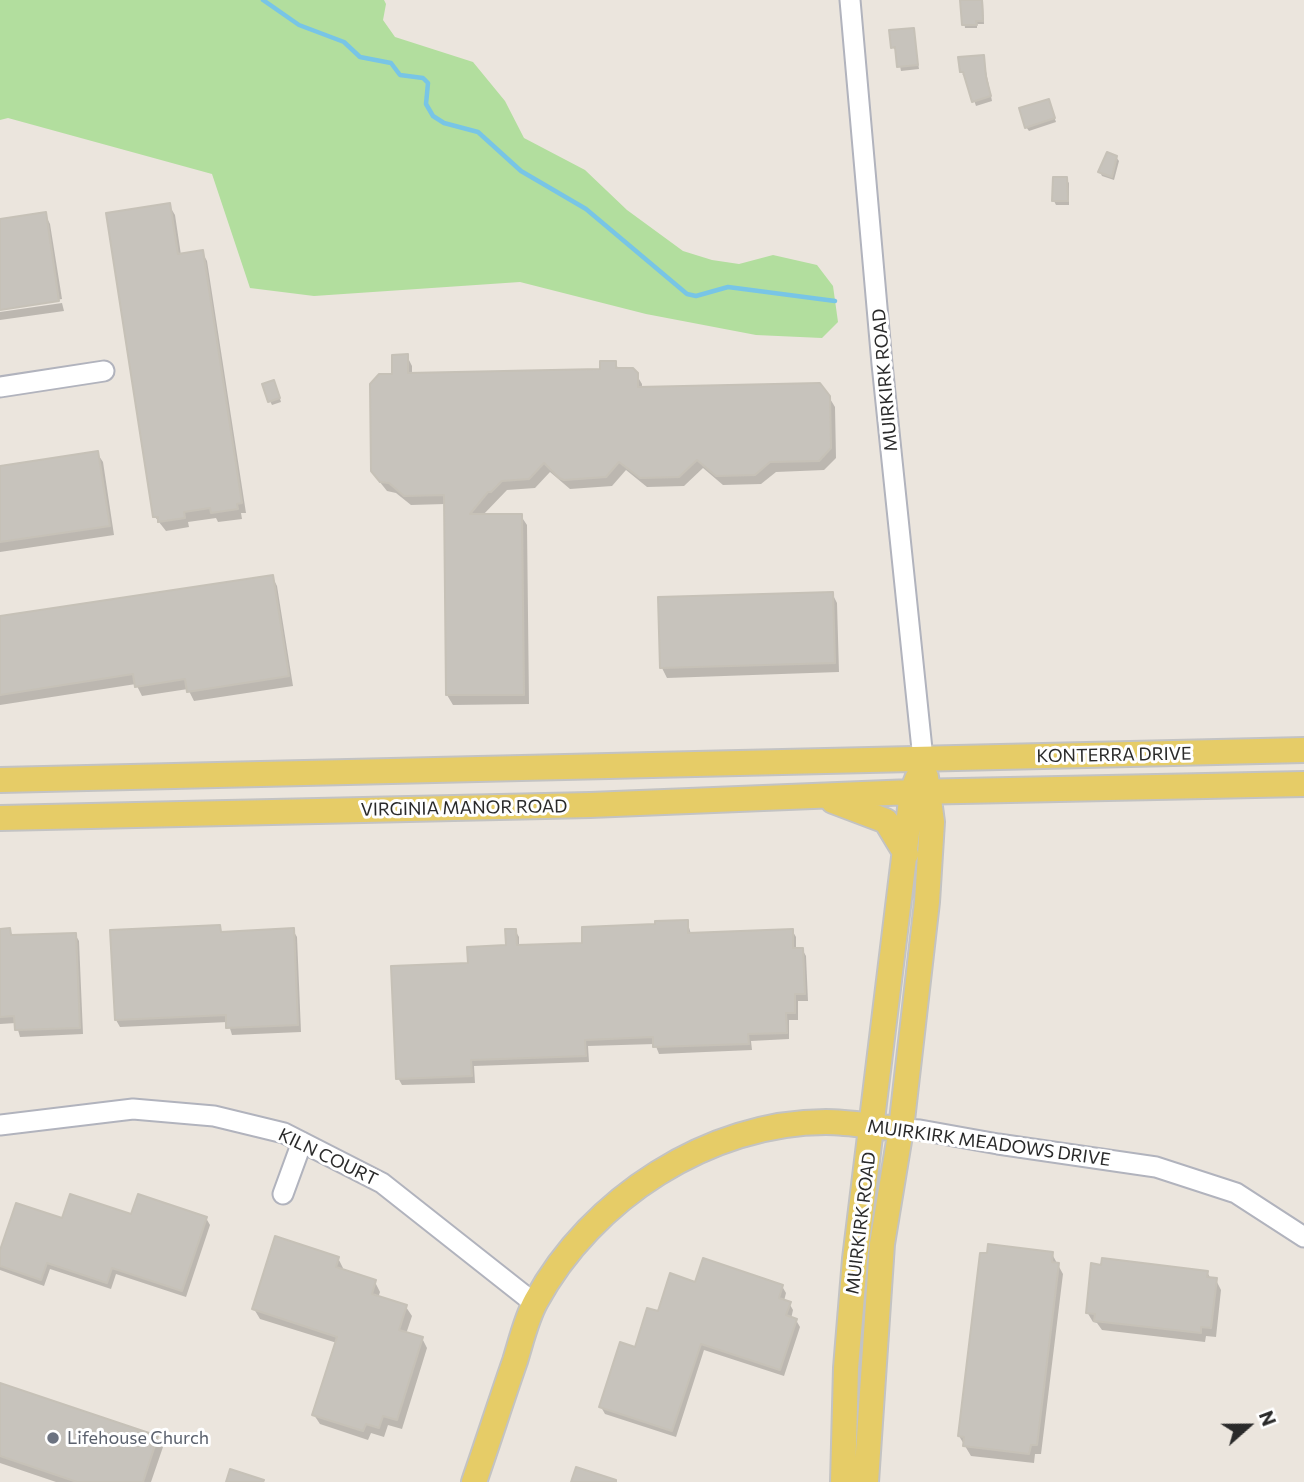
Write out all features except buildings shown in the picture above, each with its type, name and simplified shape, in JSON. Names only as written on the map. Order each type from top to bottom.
[{"type":"main road","name":"KONTERRA DRIVE","points":[[923,759],[1304,750]]},
{"type":"main road","points":[[0,780],[923,759]]},
{"type":"main road","name":"MUIRKIRK ROAD","points":[[843,1482],[846,1368],[855,1258],[873,1126],[891,957],[906,854],[920,792],[923,759]]},
{"type":"main road","name":"KONTERRA DRIVE","points":[[920,792],[1304,784]]},
{"type":"main road","name":"MUIRKIRK ROAD","points":[[866,1482],[881,1244],[901,1129],[927,902],[932,822],[920,792]]},
{"type":"main road","name":"VIRGINIA MANOR ROAD","points":[[0,818],[590,805],[920,792]]},
{"type":"main road","points":[[819,796],[886,821],[906,854]]},
{"type":"main road","name":"MUIRKIRK MEADOWS DRIVE","points":[[474,1482],[534,1303],[558,1265],[599,1218],[618,1201],[691,1156],[732,1138],[764,1129],[827,1122],[901,1129]]},
{"type":"street","name":"MUIRKIRK ROAD","points":[[850,0],[882,364],[923,759]]},
{"type":"street","points":[[0,387],[104,371]]},
{"type":"street","name":"KILN COURT","points":[[0,1125],[133,1109],[239,1120],[284,1133],[382,1183],[534,1303]]},
{"type":"street","name":"MUIRKIRK MEADOWS DRIVE","points":[[901,1129],[1156,1167],[1236,1193],[1304,1237]]},
{"type":"street","points":[[283,1194],[302,1142]]},
{"type":"green space","points":[[0,0],[384,0],[386,4],[383,20],[395,37],[473,62],[505,101],[524,138],[585,170],[627,210],[683,251],[712,260],[739,264],[773,255],[817,265],[833,286],[838,322],[822,338],[756,335],[646,314],[520,282],[314,296],[250,288],[212,174],[8,118],[0,120]]},
{"type":"waterway","points":[[263,0],[299,25],[344,42],[360,57],[391,63],[400,75],[423,78],[428,83],[426,104],[433,116],[444,123],[478,132],[521,171],[586,209],[687,294],[696,296],[728,287],[835,301]]},
{"type":"place","name":"Lifehouse Church","points":[[53,1438]]}]
